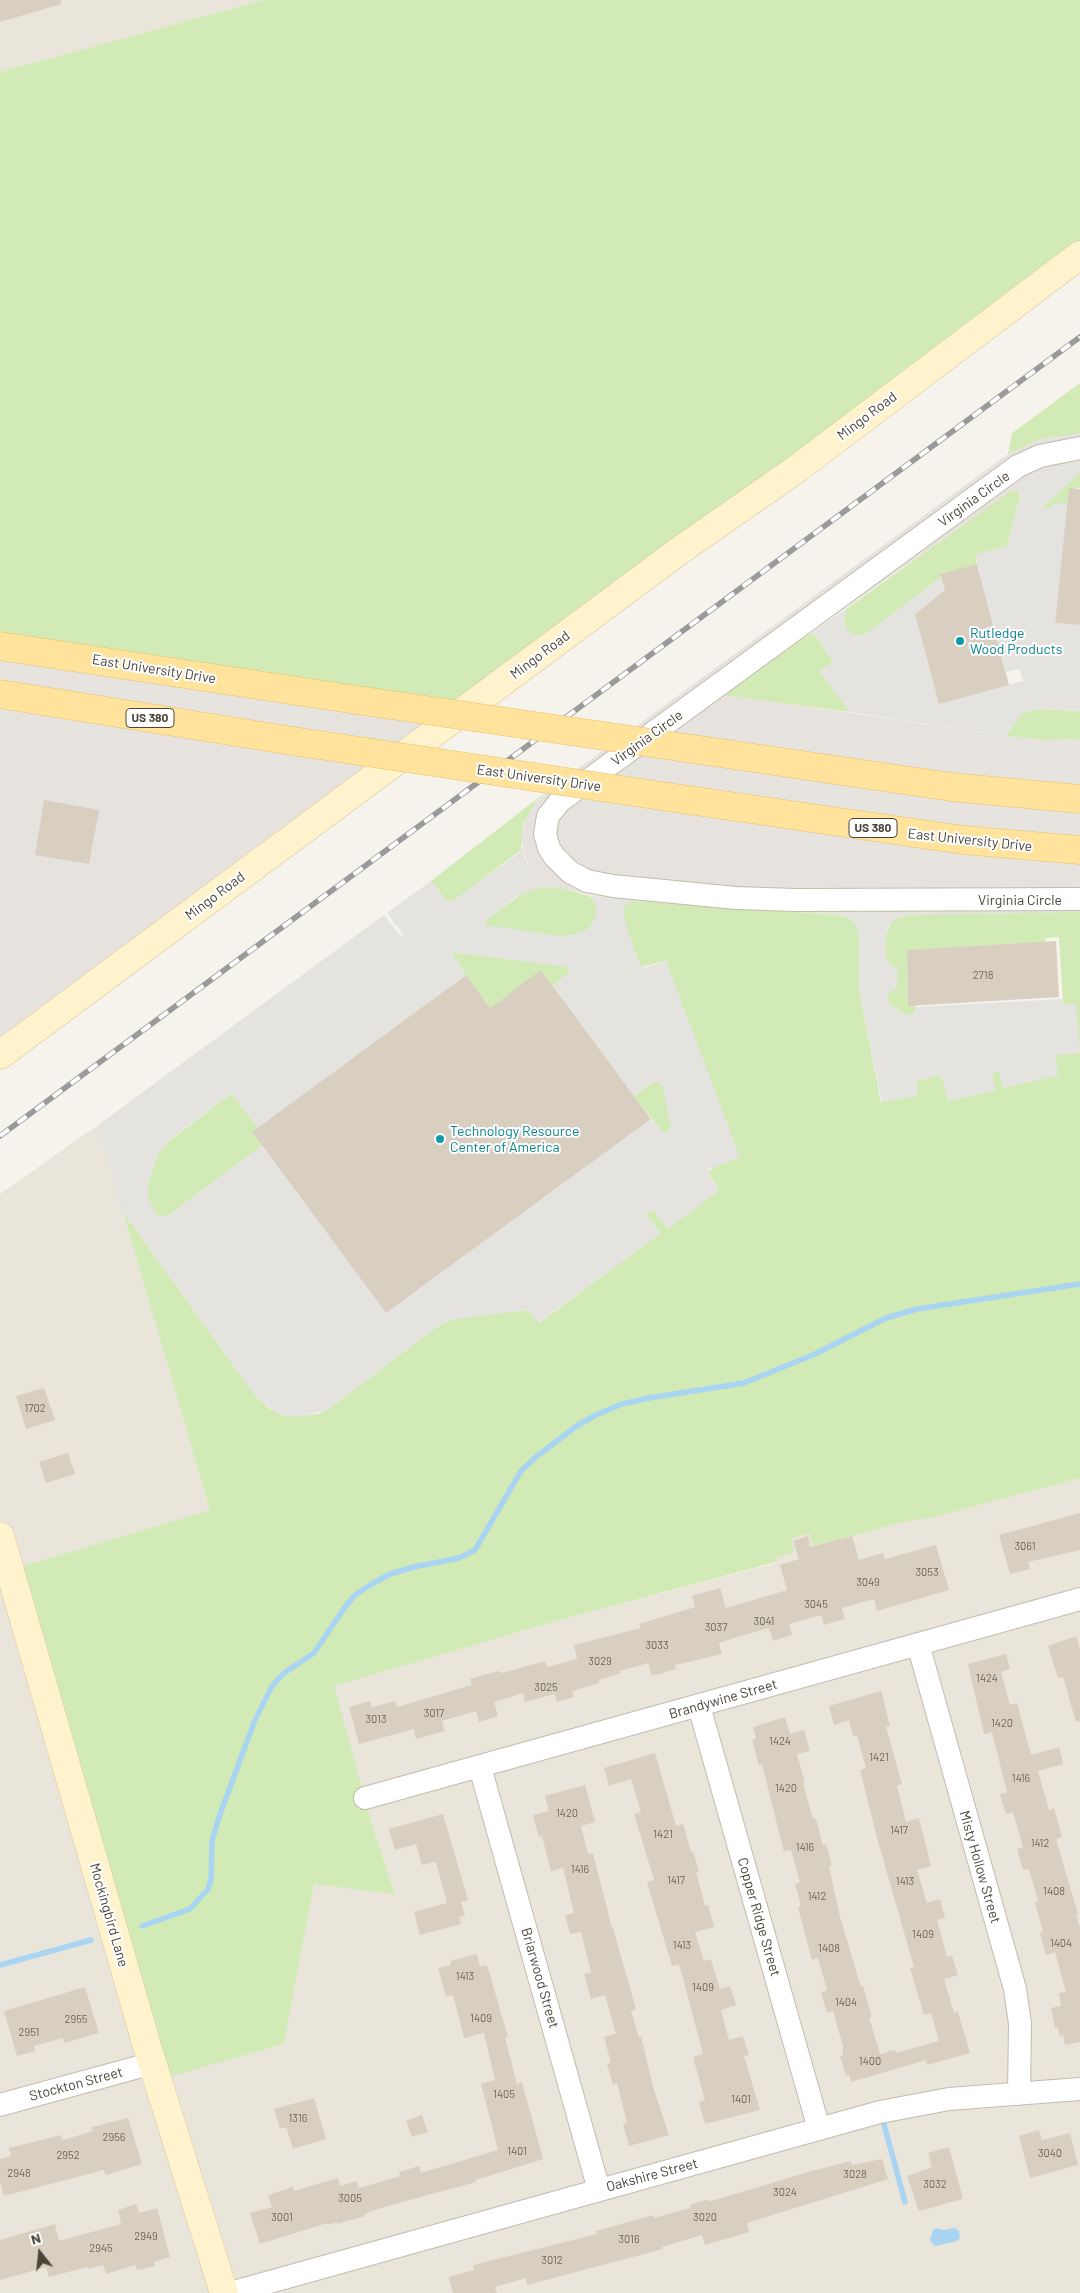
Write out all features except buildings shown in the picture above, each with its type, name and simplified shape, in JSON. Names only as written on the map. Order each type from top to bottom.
[{"type":"main road","name":"East University Drive","points":[[0,646],[951,787],[1080,799]]},
{"type":"main road","name":"East University Drive","points":[[0,694],[299,742],[963,840],[1080,850]]},
{"type":"street","name":"Mingo Road","points":[[0,1055],[679,551],[798,468],[1080,255]]},
{"type":"street","name":"Virginia Circle","points":[[1080,448],[1049,453],[1018,466],[560,802],[548,816],[545,834],[549,848],[554,856],[570,872],[587,881],[613,886],[736,898],[786,900],[1080,900]]},
{"type":"street","name":"Mockingbird Lane","points":[[0,1536],[153,2063],[224,2293]]},
{"type":"street","name":"Brandywine Street","points":[[365,1798],[1080,1599]]},
{"type":"street","name":"Misty Hollow Street","points":[[918,1644],[1015,1989],[1020,2024],[1019,2094]]},
{"type":"street","name":"Copper Ridge Street","points":[[699,1706],[819,2129]]},
{"type":"street","name":"Briarwood Street","points":[[480,1767],[599,2190]]},
{"type":"street","name":"Stockton Street","points":[[0,2105],[153,2063]]},
{"type":"street","name":"Oakshire Street","points":[[230,2293],[872,2114],[926,2103],[975,2097],[1080,2090]]},
{"type":"shaded area","points":[[0,0],[264,0],[0,72]]},
{"type":"shaded area","points":[[1080,433],[1080,466],[1058,468],[1029,479],[723,694],[1006,736],[1044,740],[1080,739],[1080,912],[901,916],[843,915],[618,900],[554,887],[532,871],[524,854],[521,835],[526,818],[538,798],[1008,454],[1040,439]]},
{"type":"shaded area","points":[[1080,466],[1080,472],[1043,507],[1046,510],[1056,503],[1068,504],[1055,623],[1080,625],[1080,711],[1038,709],[1023,712],[1006,736],[850,712],[819,671],[833,662],[817,635],[808,635],[846,609],[844,622],[847,631],[857,636],[866,634],[941,577],[945,590],[915,614],[939,703],[1023,681],[1020,669],[1006,672],[975,555],[1007,546],[1020,497],[1018,491],[1011,491],[1044,472],[1058,468]]},
{"type":"shaded area","points":[[0,646],[458,716],[0,1055]]},
{"type":"shaded area","points":[[522,848],[525,859],[532,871],[554,887],[538,888],[517,896],[486,920],[486,925],[567,937],[587,930],[596,917],[595,903],[592,897],[586,895],[633,901],[625,905],[623,914],[639,964],[644,968],[666,961],[740,1157],[709,1169],[709,1176],[719,1190],[668,1229],[654,1211],[648,1211],[647,1216],[661,1233],[538,1323],[531,1313],[526,1310],[452,1319],[438,1326],[327,1410],[298,1417],[278,1414],[255,1395],[123,1212],[98,1125],[384,915],[402,937],[403,934],[387,913],[431,881],[446,900],[453,901],[519,853]],"holes":[[[453,952],[568,967],[569,973],[553,986],[634,1096],[655,1081],[663,1085],[671,1130],[664,1134],[651,1119],[386,1313],[262,1146],[169,1215],[162,1217],[156,1214],[148,1198],[148,1184],[157,1156],[169,1140],[232,1093],[258,1128],[466,975],[452,954]]]},
{"type":"shaded area","points":[[843,915],[901,916],[890,923],[885,936],[886,959],[894,968],[898,968],[897,987],[888,993],[887,997],[891,1005],[900,1012],[912,1015],[915,1013],[915,1007],[1063,999],[1063,1005],[1076,1004],[1080,1053],[1055,1055],[1058,1075],[1003,1088],[1000,1073],[995,1071],[992,1075],[996,1090],[948,1101],[943,1080],[938,1075],[916,1081],[917,1096],[882,1102],[859,989],[859,934],[853,921]]},
{"type":"shaded area","points":[[98,1125],[210,1510],[10,1570],[158,2079],[284,2044],[314,1884],[395,1893],[373,1828],[333,1686],[560,1620],[776,1563],[775,1558],[790,1539],[809,1533],[813,1546],[904,1522],[935,1517],[1080,1478],[1080,2293],[0,2293],[0,1194]]},
{"type":"green space","points":[[264,0],[1080,0],[1080,255],[458,716],[0,646],[0,72]]},
{"type":"green space","points":[[1080,383],[1080,433],[1040,439],[1008,454],[1012,433]]},
{"type":"green space","points":[[1080,472],[1080,487],[1069,491],[1068,504],[1046,510],[1043,507]]},
{"type":"green space","points":[[1011,491],[1018,491],[1020,497],[1007,546],[975,555],[977,564],[941,574],[941,577],[870,633],[857,636],[847,631],[844,622],[846,609]]},
{"type":"green space","points":[[814,634],[833,662],[820,671],[850,712],[723,695],[808,635]]},
{"type":"green space","points":[[1038,709],[1080,711],[1080,739],[1044,740],[1006,736],[1023,712]]},
{"type":"green space","points":[[538,798],[523,824],[521,850],[455,900],[450,902],[446,900],[431,881]]},
{"type":"green space","points":[[557,887],[594,899],[597,906],[596,917],[590,928],[584,932],[563,937],[487,926],[485,923],[486,920],[524,892],[538,888]]},
{"type":"green space","points":[[633,901],[839,915],[850,918],[856,924],[859,934],[859,989],[881,1102],[917,1095],[916,1081],[938,1075],[943,1080],[948,1101],[995,1090],[992,1075],[995,1071],[1000,1073],[1003,1088],[1058,1075],[1053,1057],[1076,1004],[1063,1005],[1059,937],[1045,938],[1045,942],[907,950],[908,1005],[915,1005],[916,1010],[912,1015],[904,1014],[891,1005],[887,997],[888,993],[897,987],[894,969],[886,958],[885,936],[892,921],[906,915],[1080,912],[1080,1478],[935,1517],[904,1522],[813,1546],[809,1533],[791,1539],[794,1552],[775,1558],[776,1562],[560,1620],[334,1686],[373,1828],[395,1894],[314,1884],[284,2044],[158,2080],[10,1570],[210,1510],[123,1212],[255,1395],[270,1409],[288,1416],[317,1414],[327,1410],[438,1326],[452,1319],[526,1310],[539,1323],[660,1233],[647,1216],[648,1211],[654,1211],[668,1228],[719,1190],[708,1173],[714,1166],[665,961],[641,967],[625,927],[623,908],[626,903]]},
{"type":"green space","points":[[453,952],[565,966],[569,968],[570,972],[553,986],[541,971],[490,1008],[452,954]]},
{"type":"green space","points":[[655,1081],[659,1081],[664,1087],[672,1128],[666,1134],[662,1132],[634,1096]]},
{"type":"green space","points":[[232,1093],[258,1128],[252,1132],[262,1146],[169,1215],[162,1217],[155,1214],[148,1198],[148,1184],[157,1156],[165,1144]]},
{"type":"water","points":[[936,2228],[944,2230],[955,2228],[959,2231],[960,2238],[957,2241],[933,2245],[930,2240],[933,2230]]},
{"type":"waterway","points":[[142,1926],[190,1909],[208,1889],[211,1880],[212,1841],[219,1817],[255,1720],[272,1686],[284,1673],[314,1653],[355,1595],[390,1574],[459,1558],[475,1550],[521,1471],[537,1456],[578,1425],[622,1404],[744,1383],[815,1354],[886,1318],[917,1309],[1080,1284]]},
{"type":"waterway","points":[[0,1965],[91,1940]]},
{"type":"waterway","points":[[882,2117],[905,2202]]},
{"type":"railway","points":[[0,1136],[1080,337]]},
{"type":"place","name":"Rutledge Wood Products","points":[[960,641]]},
{"type":"place","name":"Technology Resource Center of America","points":[[440,1139]]}]
